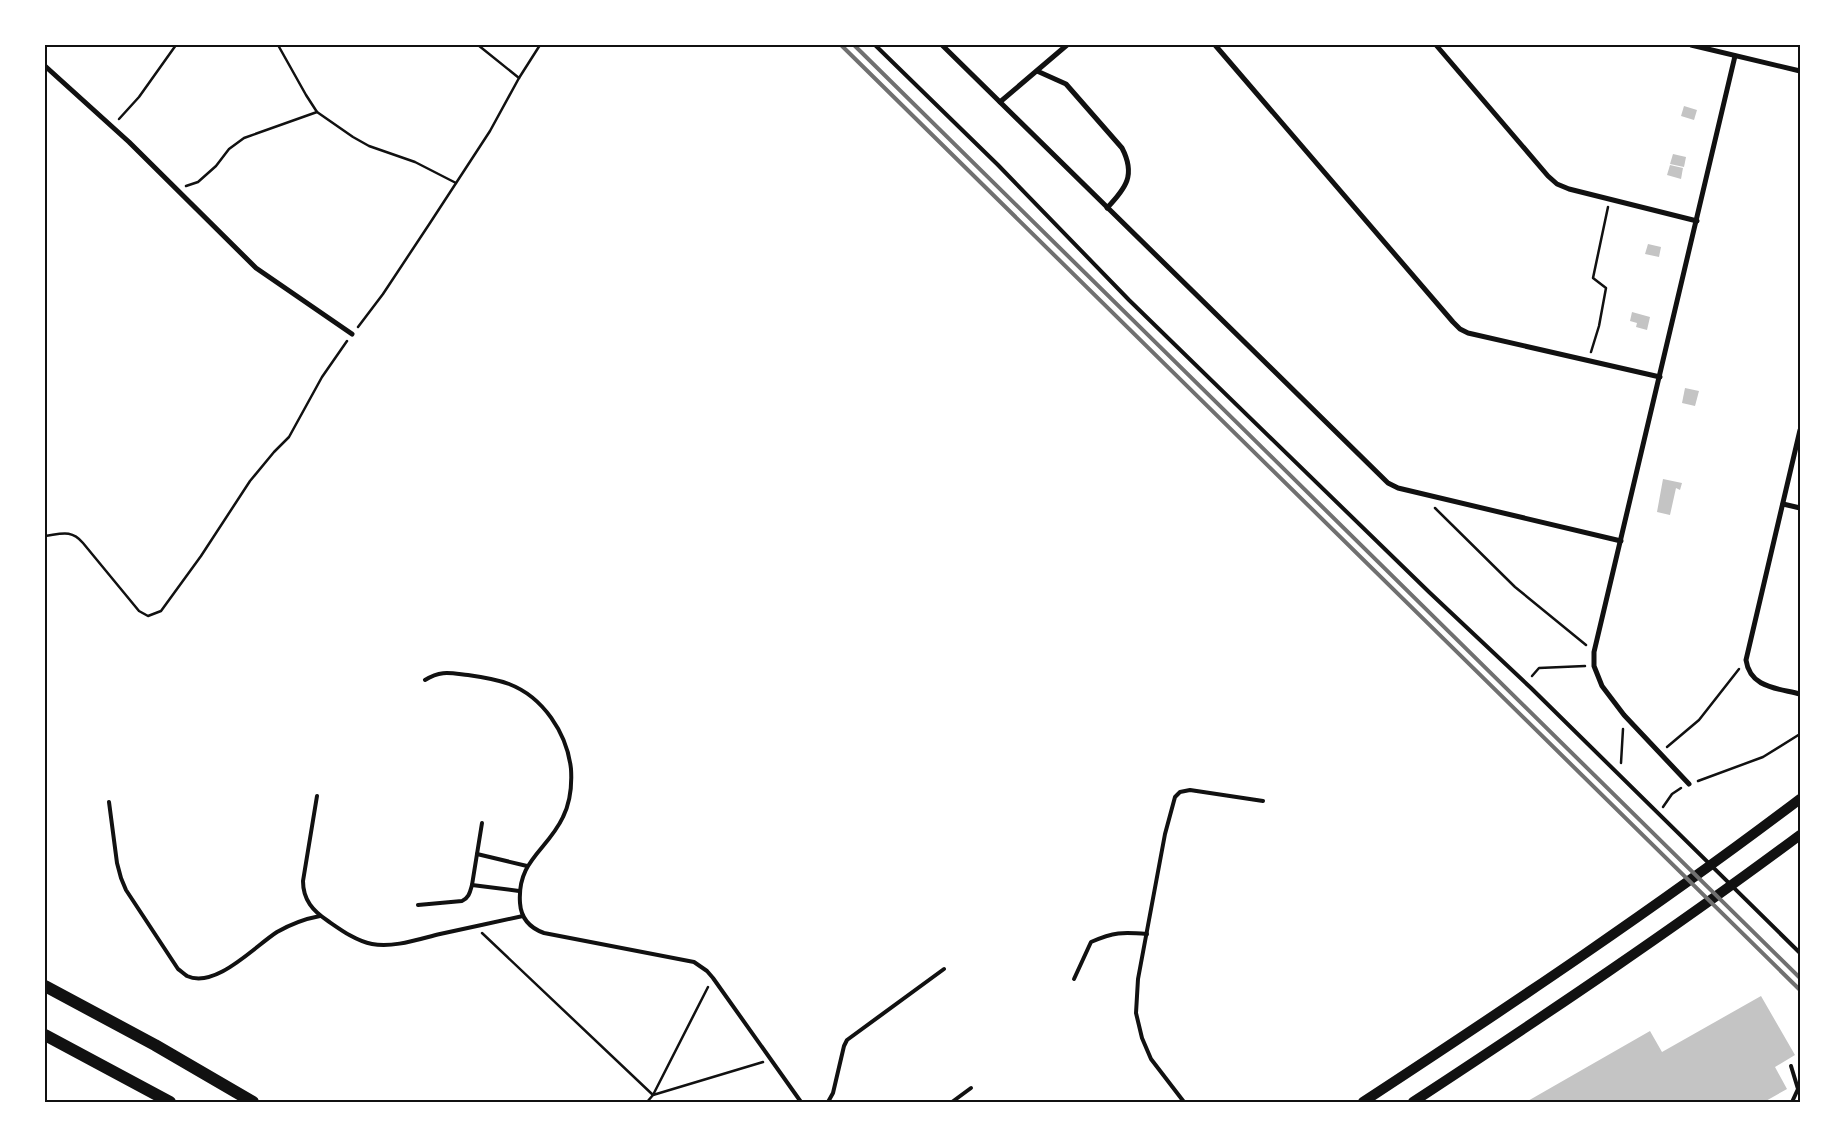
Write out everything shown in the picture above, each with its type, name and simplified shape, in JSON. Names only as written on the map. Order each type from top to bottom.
[{"type":"main road","points":[[1363,1102],[1680,887],[1800,799]]},
{"type":"main road","points":[[1413,1102],[1536,1022],[1701,909],[1800,835]]},
{"type":"main road","points":[[45,986],[156,1045],[253,1102]]},
{"type":"main road","points":[[45,1035],[170,1102]]},
{"type":"street","points":[[942,45],[1388,483],[1398,488],[1621,542]]},
{"type":"street","points":[[1000,102],[1067,45]]},
{"type":"street","points":[[1215,45],[1456,326],[1468,333],[1660,377]]},
{"type":"street","points":[[1436,45],[1557,184],[1610,200],[1696,221]]},
{"type":"street","points":[[1691,45],[1800,71]]},
{"type":"street","points":[[1690,784],[1624,715],[1602,686],[1594,666],[1594,652],[1735,56]]},
{"type":"street","points":[[45,66],[113,126],[256,268],[352,334]]},
{"type":"street","points":[[1037,71],[1066,84],[1122,148],[1128,162],[1129,177],[1125,188],[1107,208]]},
{"type":"street","points":[[1800,430],[1746,660],[1749,672],[1763,685],[1800,694]]},
{"type":"street","points":[[1783,504],[1800,508]]},
{"type":"lane","points":[[875,45],[998,164],[1144,314],[1800,953]]},
{"type":"lane","points":[[425,680],[440,672],[482,677],[510,684],[526,693],[551,716],[559,730],[571,769],[570,791],[563,817],[555,832],[527,866],[521,878],[519,891],[520,909],[532,927],[544,933],[694,962],[713,978],[801,1102]]},
{"type":"lane","points":[[1184,1102],[1151,1060],[1142,1038],[1136,1013],[1138,979],[1171,809],[1175,797],[1180,792],[1190,790],[1263,800]]},
{"type":"lane","points":[[317,796],[303,889],[307,902],[320,916],[340,930],[362,941],[379,945],[408,941],[523,916]]},
{"type":"lane","points":[[109,802],[117,863],[126,890],[178,968],[187,976],[205,977],[213,975],[240,960],[291,924],[320,916]]},
{"type":"lane","points":[[418,905],[466,900],[472,885],[482,823]]},
{"type":"lane","points":[[477,854],[527,866]]},
{"type":"lane","points":[[472,885],[519,891]]},
{"type":"lane","points":[[1074,979],[1091,942],[1119,932],[1147,934]]},
{"type":"lane","points":[[828,1102],[833,1093],[847,1040],[944,969]]},
{"type":"lane","points":[[1791,1066],[1799,1089],[1792,1102]]},
{"type":"lane","points":[[952,1102],[971,1088]]},
{"type":"path","points":[[113,126],[139,97],[176,45]]},
{"type":"path","points":[[278,45],[317,112],[353,138],[369,146],[422,165],[456,183]]},
{"type":"path","points":[[478,45],[519,78]]},
{"type":"path","points":[[177,188],[198,182],[216,166],[229,149],[244,138],[317,112]]},
{"type":"path","points":[[1589,361],[1599,326],[1606,288],[1593,278],[1610,200]]},
{"type":"path","points":[[1419,493],[1515,587],[1594,652]]},
{"type":"path","points":[[45,536],[62,533],[74,534],[83,542],[139,611],[148,616],[160,611]]},
{"type":"path","points":[[1660,753],[1699,720],[1746,660]]},
{"type":"path","points":[[1525,684],[1539,668],[1594,666]]},
{"type":"path","points":[[1621,777],[1624,715]]},
{"type":"path","points":[[1658,814],[1672,794],[1690,784],[1763,757],[1800,734]]},
{"type":"path","points":[[476,927],[652,1096]]},
{"type":"path","points":[[647,1102],[652,1096],[713,978]]},
{"type":"path","points":[[652,1096],[770,1060]]},
{"type":"building","points":[[1684,106],[1697,110],[1694,120],[1681,116]]},
{"type":"building","points":[[1673,154],[1686,157],[1684,167],[1670,164]]},
{"type":"building","points":[[1670,165],[1683,168],[1681,179],[1667,175]]},
{"type":"building","points":[[1648,244],[1661,247],[1659,257],[1645,254]]},
{"type":"building","points":[[1632,312],[1650,317],[1647,330],[1636,327],[1637,323],[1630,321]]},
{"type":"building","points":[[1685,388],[1699,391],[1695,406],[1682,403]]},
{"type":"building","points":[[1663,479],[1682,483],[1680,490],[1676,488],[1670,515],[1657,512]]},
{"type":"building","points":[[1761,996],[1795,1055],[1775,1067],[1787,1089],[1764,1102],[1526,1102],[1650,1031],[1662,1052]]},
{"type":"railway","points":[[841,45],[1800,990]]},
{"type":"railway","points":[[854,45],[1800,978]]}]
